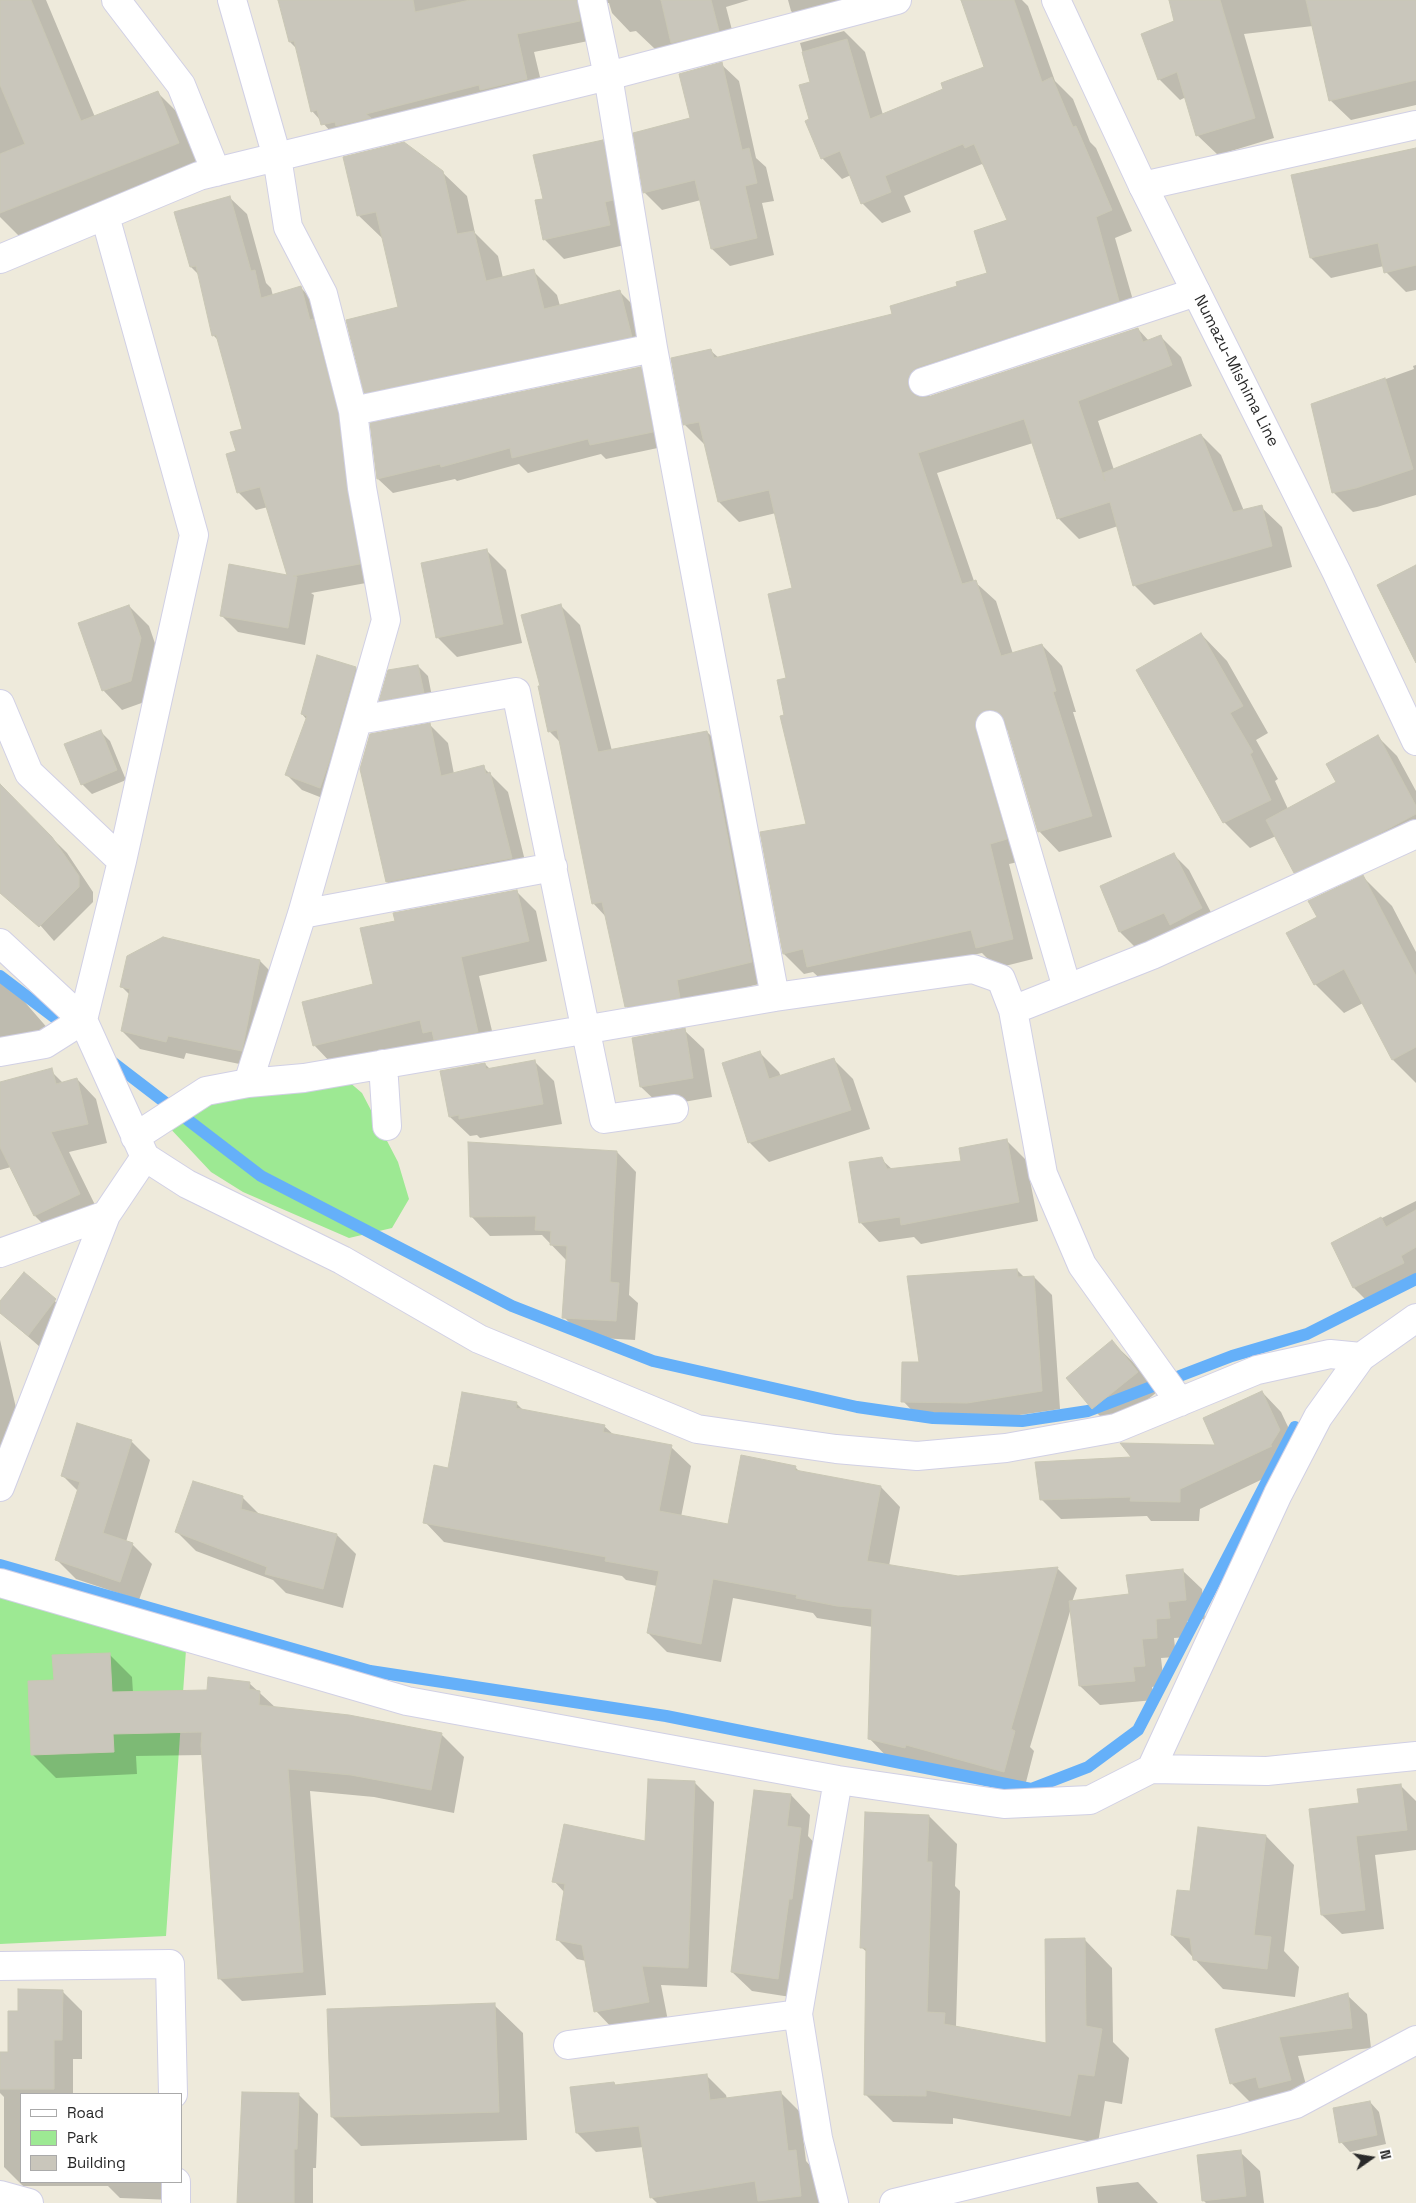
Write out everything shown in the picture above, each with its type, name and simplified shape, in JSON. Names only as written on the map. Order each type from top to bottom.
[{"type":"street","points":[[116,0],[182,85],[216,172]]},
{"type":"street","points":[[232,0],[278,157],[288,227],[323,294],[353,411],[362,488],[386,620],[302,914],[248,1083]]},
{"type":"street","points":[[592,0],[608,76],[653,348],[775,997]]},
{"type":"street","points":[[0,259],[199,176],[608,76],[897,0]]},
{"type":"street","name":"Numazu-Mishima Line","points":[[1056,0],[1144,186],[1337,573],[1416,741]]},
{"type":"street","points":[[1144,186],[1416,125]]},
{"type":"street","points":[[0,1052],[45,1044],[84,1020],[122,860],[194,535],[105,216]]},
{"type":"street","points":[[923,382],[1196,292]]},
{"type":"street","points":[[353,411],[653,348]]},
{"type":"street","points":[[358,720],[516,692],[604,1120],[674,1109]]},
{"type":"street","points":[[0,704],[29,773],[122,860]]},
{"type":"street","points":[[990,725],[1066,988]]},
{"type":"street","points":[[1013,1010],[1152,955],[1416,834]]},
{"type":"street","points":[[302,914],[553,867]]},
{"type":"street","points":[[0,943],[84,1020],[140,1147],[187,1184],[342,1260],[480,1339],[697,1429],[836,1449],[917,1456],[1006,1448],[1116,1428],[1257,1370],[1330,1354],[1361,1357]]},
{"type":"street","points":[[0,1487],[106,1215],[140,1147],[206,1091],[248,1083],[304,1078],[775,997],[973,969],[1001,979],[1013,1010],[1041,1165],[1082,1265],[1180,1402]]},
{"type":"street","points":[[384,1064],[387,1126]]},
{"type":"street","points":[[0,1253],[106,1215]]},
{"type":"street","points":[[1151,1769],[1278,1494],[1318,1418],[1361,1357],[1416,1318]]},
{"type":"street","points":[[0,1583],[406,1701],[838,1780],[1004,1804],[1090,1800],[1151,1769],[1267,1772],[1416,1756]]},
{"type":"street","points":[[834,2203],[818,2138],[798,2014],[838,1780]]},
{"type":"street","points":[[0,1966],[170,1964],[173,2093]]},
{"type":"street","points":[[568,2045],[798,2014]]},
{"type":"street","points":[[894,2203],[1224,2124],[1296,2104],[1416,2040]]},
{"type":"street","points":[[176,2183],[176,2203]]},
{"type":"street","points":[[0,2195],[29,2203]]},
{"type":"green space","points":[[348,1081],[362,1093],[398,1162],[409,1199],[392,1228],[349,1238],[243,1192],[211,1172],[167,1125],[214,1090]]},
{"type":"green space","points":[[0,1597],[186,1650],[166,1936],[0,1944]]},
{"type":"building","points":[[0,0],[31,0],[81,121],[158,91],[179,143],[0,213],[0,154],[25,144],[0,85]]},
{"type":"building","points":[[278,0],[413,0],[415,12],[470,0],[577,0],[580,21],[517,34],[527,79],[480,90],[479,85],[366,114],[371,118],[336,126],[335,122],[321,125],[317,110],[311,112],[294,41],[289,42]]},
{"type":"building","points":[[661,0],[711,0],[719,31],[671,43]]},
{"type":"building","points":[[961,0],[1014,0],[1042,82],[1052,77],[1073,127],[1076,126],[1112,210],[1096,217],[1119,301],[918,367],[912,371],[908,378],[908,387],[913,394],[919,397],[928,397],[1138,328],[1143,342],[1161,335],[1172,365],[1078,401],[1105,481],[1103,473],[1201,434],[1233,512],[1262,505],[1272,546],[1133,586],[1110,502],[1057,519],[1024,419],[918,453],[962,584],[976,580],[1001,656],[1042,644],[1056,691],[1053,692],[1092,816],[1038,832],[1005,721],[1001,714],[994,710],[985,710],[978,715],[975,729],[1007,839],[990,844],[1013,939],[976,948],[971,930],[807,967],[803,949],[783,954],[760,832],[806,824],[780,716],[784,715],[777,680],[786,678],[768,594],[792,588],[769,490],[718,502],[699,422],[683,425],[671,358],[711,349],[714,358],[892,314],[890,306],[957,286],[956,282],[987,273],[974,231],[1007,220],[974,144],[965,148],[963,144],[885,176],[891,192],[861,204],[840,151],[821,159],[805,121],[809,119],[799,85],[810,82],[802,52],[847,39],[870,119],[943,89],[941,83],[984,67]]},
{"type":"building","points":[[1169,0],[1220,0],[1255,118],[1196,136],[1177,72],[1158,80],[1141,34],[1174,21]]},
{"type":"building","points":[[1306,0],[1416,0],[1416,80],[1329,101]]},
{"type":"building","points":[[722,62],[742,150],[749,148],[757,183],[745,186],[757,238],[711,249],[695,180],[643,193],[633,133],[690,118],[679,74]]},
{"type":"building","points":[[603,140],[613,200],[605,202],[610,225],[543,240],[535,200],[543,199],[533,155]]},
{"type":"building","points":[[404,142],[443,171],[457,234],[474,231],[486,281],[534,269],[544,309],[620,290],[632,337],[364,393],[346,320],[398,307],[376,212],[357,216],[343,157]]},
{"type":"building","points":[[1416,148],[1416,265],[1384,273],[1378,243],[1310,258],[1291,175]]},
{"type":"building","points":[[230,196],[251,271],[255,270],[261,298],[301,286],[310,320],[313,319],[338,414],[347,491],[360,564],[293,576],[297,577],[288,628],[220,616],[229,564],[287,575],[260,487],[237,493],[226,454],[236,451],[230,432],[242,429],[216,335],[212,336],[196,266],[190,267],[174,212]]},
{"type":"building","points":[[641,367],[653,432],[590,445],[588,439],[512,458],[510,448],[441,467],[440,464],[377,479],[370,423]]},
{"type":"building","points":[[1385,378],[1413,469],[1356,488],[1332,493],[1311,404]]},
{"type":"building","points":[[487,549],[503,624],[436,638],[421,563]]},
{"type":"building","points":[[1416,565],[1416,663],[1377,585]]},
{"type":"building","points":[[561,604],[598,752],[707,731],[752,962],[677,980],[680,998],[625,1007],[602,902],[592,904],[557,730],[548,732],[538,686],[540,686],[521,615]]},
{"type":"building","points":[[129,605],[141,638],[131,681],[102,691],[78,623]]},
{"type":"building","points":[[1201,633],[1243,706],[1230,713],[1253,752],[1250,754],[1271,800],[1223,823],[1136,670]]},
{"type":"building","points":[[317,655],[356,667],[320,788],[285,775],[307,716],[301,714]]},
{"type":"building","points":[[418,665],[424,693],[379,701],[388,670]]},
{"type":"building","points":[[430,723],[441,776],[484,765],[486,774],[490,772],[512,858],[386,882],[360,769],[370,734]]},
{"type":"building","points":[[101,730],[117,770],[81,785],[64,744]]},
{"type":"building","points":[[1378,735],[1416,806],[1416,814],[1371,838],[1294,873],[1266,820],[1336,782],[1326,764]]},
{"type":"building","points":[[0,784],[52,837],[79,876],[79,887],[39,927],[0,893]]},
{"type":"building","points":[[1174,853],[1202,908],[1170,925],[1164,913],[1119,932],[1100,886]]},
{"type":"building","points":[[1363,875],[1416,976],[1416,1047],[1392,1060],[1344,969],[1314,985],[1286,933],[1317,917],[1308,901]]},
{"type":"building","points":[[517,890],[529,941],[461,957],[478,1032],[434,1040],[432,1031],[423,1033],[420,1020],[313,1046],[302,1002],[373,984],[360,928],[395,921],[393,913]]},
{"type":"building","points":[[163,937],[260,960],[242,1051],[168,1036],[166,1042],[121,1031],[130,989],[120,987],[127,956]]},
{"type":"building","points":[[685,1028],[693,1078],[640,1087],[632,1038]]},
{"type":"building","points":[[760,1051],[769,1079],[834,1058],[851,1110],[748,1143],[722,1063]]},
{"type":"building","points":[[535,1060],[543,1104],[459,1119],[459,1115],[449,1117],[440,1071],[485,1063],[486,1069]]},
{"type":"building","points":[[52,1068],[56,1084],[77,1078],[88,1124],[51,1132],[80,1194],[34,1216],[0,1147],[0,1082]]},
{"type":"building","points":[[1007,1139],[1019,1202],[901,1225],[900,1217],[859,1223],[849,1162],[882,1157],[887,1169],[961,1161],[959,1148]]},
{"type":"building","points":[[468,1142],[617,1151],[610,1282],[619,1283],[616,1321],[562,1318],[567,1246],[550,1245],[551,1231],[535,1230],[536,1216],[470,1217]]},
{"type":"building","points":[[1416,1210],[1416,1247],[1401,1256],[1404,1263],[1353,1288],[1331,1243],[1381,1217],[1386,1227]]},
{"type":"building","points":[[1017,1269],[1018,1277],[1034,1276],[1042,1391],[967,1403],[901,1402],[902,1362],[919,1362],[907,1276]]},
{"type":"building","points":[[24,1272],[56,1299],[28,1336],[0,1313],[0,1301]]},
{"type":"building","points":[[1112,1340],[1138,1372],[1092,1409],[1066,1378]]},
{"type":"building","points":[[1262,1391],[1280,1430],[1270,1446],[1272,1446],[1180,1489],[1180,1502],[1130,1501],[1131,1497],[1040,1500],[1035,1462],[1131,1457],[1120,1443],[1215,1445],[1203,1418]]},
{"type":"building","points":[[462,1392],[517,1402],[516,1408],[605,1425],[603,1432],[672,1445],[659,1511],[728,1524],[741,1455],[796,1466],[795,1470],[881,1486],[867,1561],[958,1576],[1058,1567],[1011,1729],[1015,1731],[1004,1772],[906,1745],[905,1748],[868,1739],[872,1609],[837,1606],[796,1598],[797,1595],[713,1579],[701,1644],[647,1633],[659,1571],[605,1561],[606,1557],[423,1523],[434,1465],[448,1468]]},
{"type":"building","points":[[77,1423],[132,1440],[103,1533],[133,1543],[120,1582],[55,1560],[80,1482],[61,1476]]},
{"type":"building","points":[[193,1481],[243,1496],[241,1509],[337,1534],[323,1589],[265,1574],[267,1567],[175,1532]]},
{"type":"building","points":[[1183,1569],[1186,1600],[1168,1602],[1170,1618],[1156,1619],[1157,1638],[1142,1639],[1145,1666],[1133,1667],[1135,1681],[1079,1686],[1069,1601],[1129,1594],[1126,1575]]},
{"type":"building","points":[[110,1653],[112,1692],[207,1690],[208,1677],[250,1682],[249,1689],[260,1691],[259,1705],[349,1715],[442,1733],[431,1790],[351,1775],[288,1769],[303,1972],[218,1979],[201,1745],[202,1732],[113,1734],[114,1752],[31,1755],[28,1681],[54,1680],[52,1655]]},
{"type":"building","points":[[648,1779],[695,1781],[688,1968],[642,1966],[649,2002],[594,2012],[582,1945],[556,1940],[565,1884],[552,1882],[564,1824],[645,1841]]},
{"type":"building","points":[[1401,1784],[1407,1830],[1356,1836],[1365,1910],[1321,1915],[1309,1809],[1359,1803],[1357,1789]]},
{"type":"building","points":[[754,1790],[791,1794],[787,1826],[801,1828],[792,1899],[789,1899],[778,1979],[731,1972]]},
{"type":"building","points":[[865,1812],[929,1815],[927,1862],[932,1862],[927,2012],[945,2013],[944,2024],[1046,2043],[1045,1939],[1085,1938],[1086,2026],[1102,2029],[1094,2076],[1078,2074],[1070,2116],[926,2090],[926,2096],[864,2095],[866,1948],[860,1948]]},
{"type":"building","points":[[1198,1827],[1266,1835],[1254,1935],[1271,1937],[1267,1969],[1193,1960],[1190,1938],[1171,1935],[1177,1890],[1190,1891]]},
{"type":"building","points":[[18,1989],[63,1990],[62,2040],[54,2040],[54,2089],[0,2089],[0,2052],[8,2052],[8,2011],[18,2011]]},
{"type":"building","points":[[1348,1993],[1352,2028],[1279,2037],[1291,2080],[1259,2088],[1256,2077],[1230,2084],[1215,2029]]},
{"type":"building","points":[[495,2003],[499,2112],[331,2117],[327,2009]]},
{"type":"building","points":[[707,2074],[710,2100],[781,2091],[788,2151],[796,2150],[801,2196],[758,2201],[755,2181],[650,2198],[639,2126],[576,2133],[570,2087],[614,2082],[615,2085]]},
{"type":"building","points":[[242,2092],[299,2093],[297,2149],[294,2149],[294,2203],[237,2203]]},
{"type":"building","points":[[1370,2101],[1377,2135],[1339,2143],[1333,2108]]},
{"type":"building","points":[[1241,2150],[1246,2196],[1202,2201],[1197,2155]]},
{"type":"waterway","points":[[0,976],[71,1030]]},
{"type":"waterway","points":[[107,1058],[261,1176],[512,1306],[653,1361],[857,1407],[933,1418],[1022,1421],[1088,1411],[1232,1356],[1307,1334],[1416,1279]]},
{"type":"waterway","points":[[0,1565],[370,1671],[666,1716],[1031,1789],[1088,1767],[1138,1730],[1295,1427]]}]
